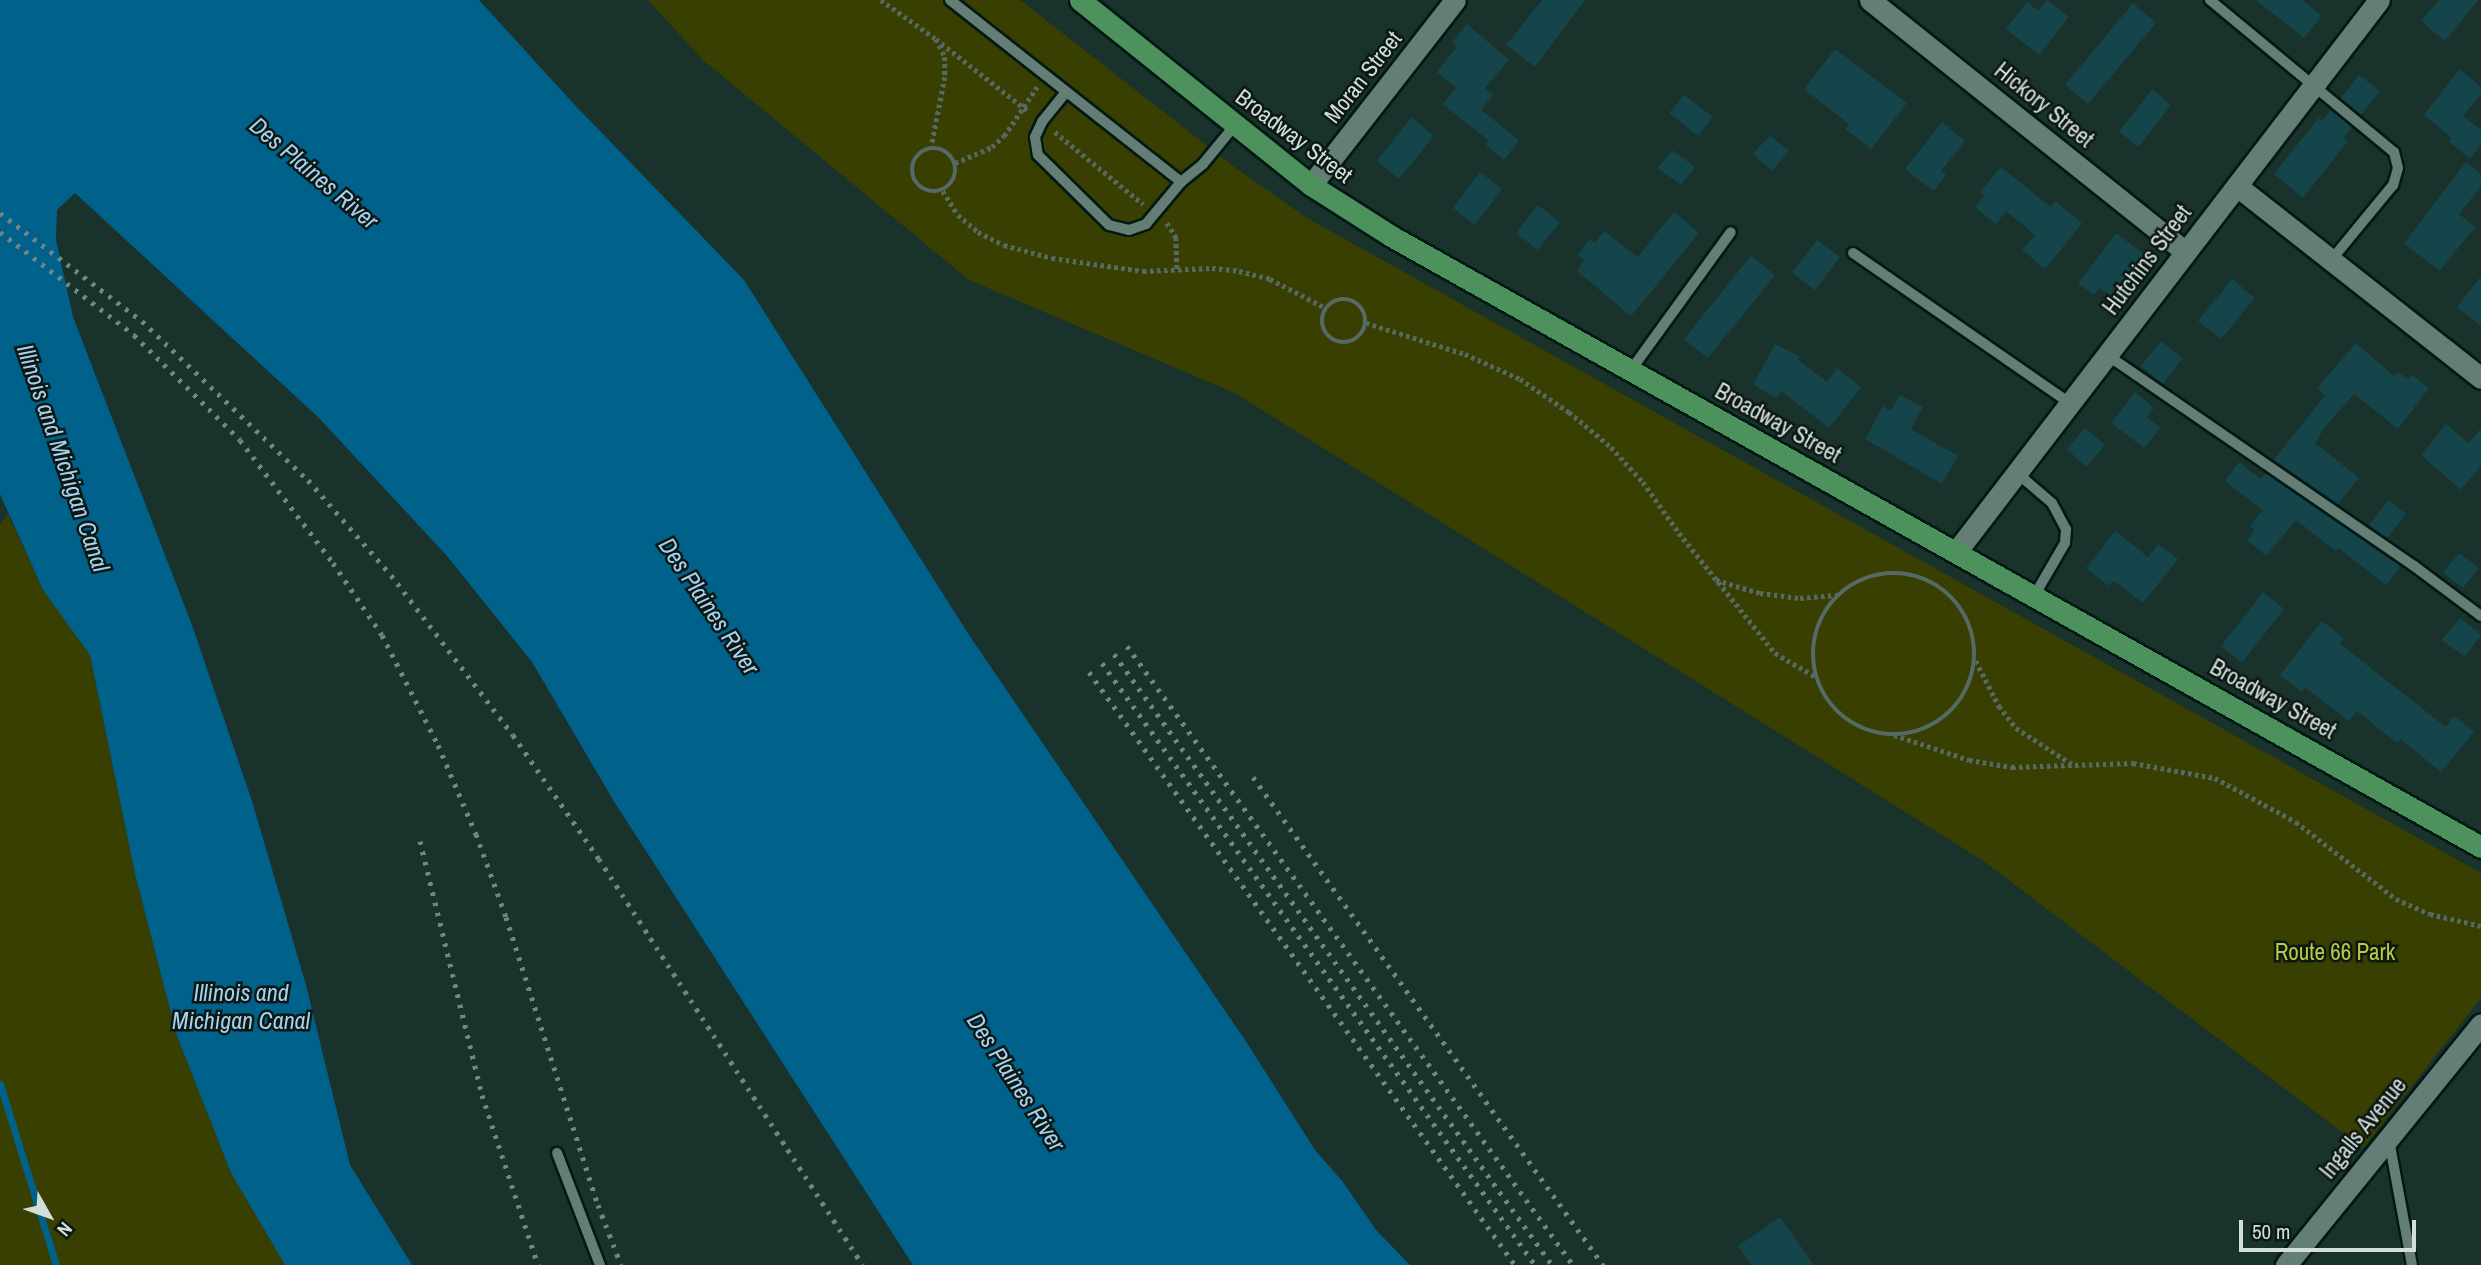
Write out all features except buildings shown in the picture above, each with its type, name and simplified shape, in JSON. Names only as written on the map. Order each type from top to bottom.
[{"type":"main road","name":"Broadway Street","points":[[1080,0],[1311,185],[1391,236],[2481,847]]},
{"type":"street","name":"Moran Street","points":[[1311,185],[1455,0]]},
{"type":"street","name":"Hickory Street","points":[[1870,0],[2186,252]]},
{"type":"street","name":"Hutchins Street","points":[[1956,552],[2379,0]]},
{"type":"street","points":[[2237,186],[2481,378]]},
{"type":"street","name":"Ingalls Avenue","points":[[2286,1265],[2481,1024]]},
{"type":"lane","points":[[950,0],[1181,182]]},
{"type":"lane","points":[[2210,0],[2394,152],[2398,168],[2393,185],[2332,259]]},
{"type":"lane","points":[[1066,92],[1042,122],[1035,137],[1038,155],[1109,225],[1129,230],[1146,223],[1156,214],[1181,182],[1203,164],[1235,125]]},
{"type":"lane","points":[[1631,370],[1731,232]]},
{"type":"lane","points":[[1853,253],[2070,403]]},
{"type":"lane","points":[[2107,355],[2414,566],[2481,617]]},
{"type":"lane","points":[[2017,473],[2052,503],[2066,529],[2065,543],[2034,596]]},
{"type":"lane","points":[[2389,1138],[2412,1265]]},
{"type":"lane","points":[[557,1153],[600,1265]]},
{"type":"path","points":[[881,0],[936,39],[1169,224],[1176,237],[1177,269]]},
{"type":"path","points":[[931,149],[945,77],[945,57],[936,39]]},
{"type":"path","points":[[955,163],[992,147],[1004,136],[1021,106],[1046,75]]},
{"type":"path","points":[[923,151],[947,151],[955,163],[954,180],[943,191],[929,192],[915,183],[913,163],[923,151]]},
{"type":"path","points":[[943,191],[958,215],[978,232],[1004,245],[1099,266],[1143,271],[1212,268],[1270,279],[1326,308]]},
{"type":"path","points":[[1338,300],[1352,300],[1363,309],[1366,323],[1364,330],[1354,340],[1340,342],[1328,335],[1324,329],[1326,308],[1338,300]]},
{"type":"path","points":[[1366,323],[1418,337],[1487,364],[1520,379],[1569,412],[1611,447],[1643,482],[1775,653],[1816,677]]},
{"type":"path","points":[[1894,736],[1918,732],[1940,722],[1964,694],[1975,660],[1973,632],[1961,607],[1941,587],[1916,576],[1888,573],[1862,580],[1838,595],[1824,613],[1816,633],[1813,655],[1816,677],[1827,701],[1845,719],[1868,731],[1894,736],[1969,760],[2012,767],[2133,764],[2215,778],[2297,822],[2396,899],[2430,914],[2481,926]]},
{"type":"path","points":[[1716,580],[1760,593],[1800,598],[1838,595]]},
{"type":"path","points":[[1975,660],[1999,706],[2015,728],[2076,766]]},
{"type":"green space","name":"Route 66 Park","points":[[648,0],[1020,0],[1237,169],[1307,218],[2481,873],[2481,998],[2363,1148],[1982,860],[1235,393],[969,280],[703,60]]},
{"type":"green space","points":[[8,514],[43,590],[90,655],[135,874],[177,1036],[231,1173],[285,1265],[0,1265],[0,524]]},
{"type":"water","points":[[0,0],[479,0],[571,101],[744,280],[969,635],[1247,1043],[1315,1150],[1343,1182],[1376,1230],[1410,1265],[913,1265],[615,803],[532,662],[447,556],[319,418],[75,193],[57,210],[56,240],[73,317],[192,625],[252,801],[306,985],[350,1165],[412,1265],[285,1265],[231,1173],[177,1036],[135,874],[90,655],[43,590],[0,494]]},
{"type":"waterway","points":[[0,1084],[56,1265]]},
{"type":"railway","points":[[0,213],[142,321],[308,480],[391,575],[513,735],[599,859],[863,1265]]},
{"type":"railway","points":[[0,232],[134,335],[240,440],[333,563],[382,635],[438,745],[476,834],[506,917],[598,1205],[621,1265]]},
{"type":"railway","points":[[1127,646],[1573,1265]]},
{"type":"railway","points":[[1114,654],[1552,1265]]},
{"type":"railway","points":[[1102,663],[1535,1265]]},
{"type":"railway","points":[[1089,672],[1515,1265]]},
{"type":"railway","points":[[1253,777],[1603,1265]]},
{"type":"railway","points":[[420,841],[482,1095],[538,1265]]},
{"type":"water label","name":"Des Plaines River","points":[[314,173]]},
{"type":"water label","name":"Illinois and Michigan Canal","points":[[63,458]]},
{"type":"water label","name":"Des Plaines River","points":[[709,606]]},
{"type":"water label","name":"Illinois and Michigan Canal","points":[[241,1007]]},
{"type":"water label","name":"Des Plaines River","points":[[1016,1082]]}]
